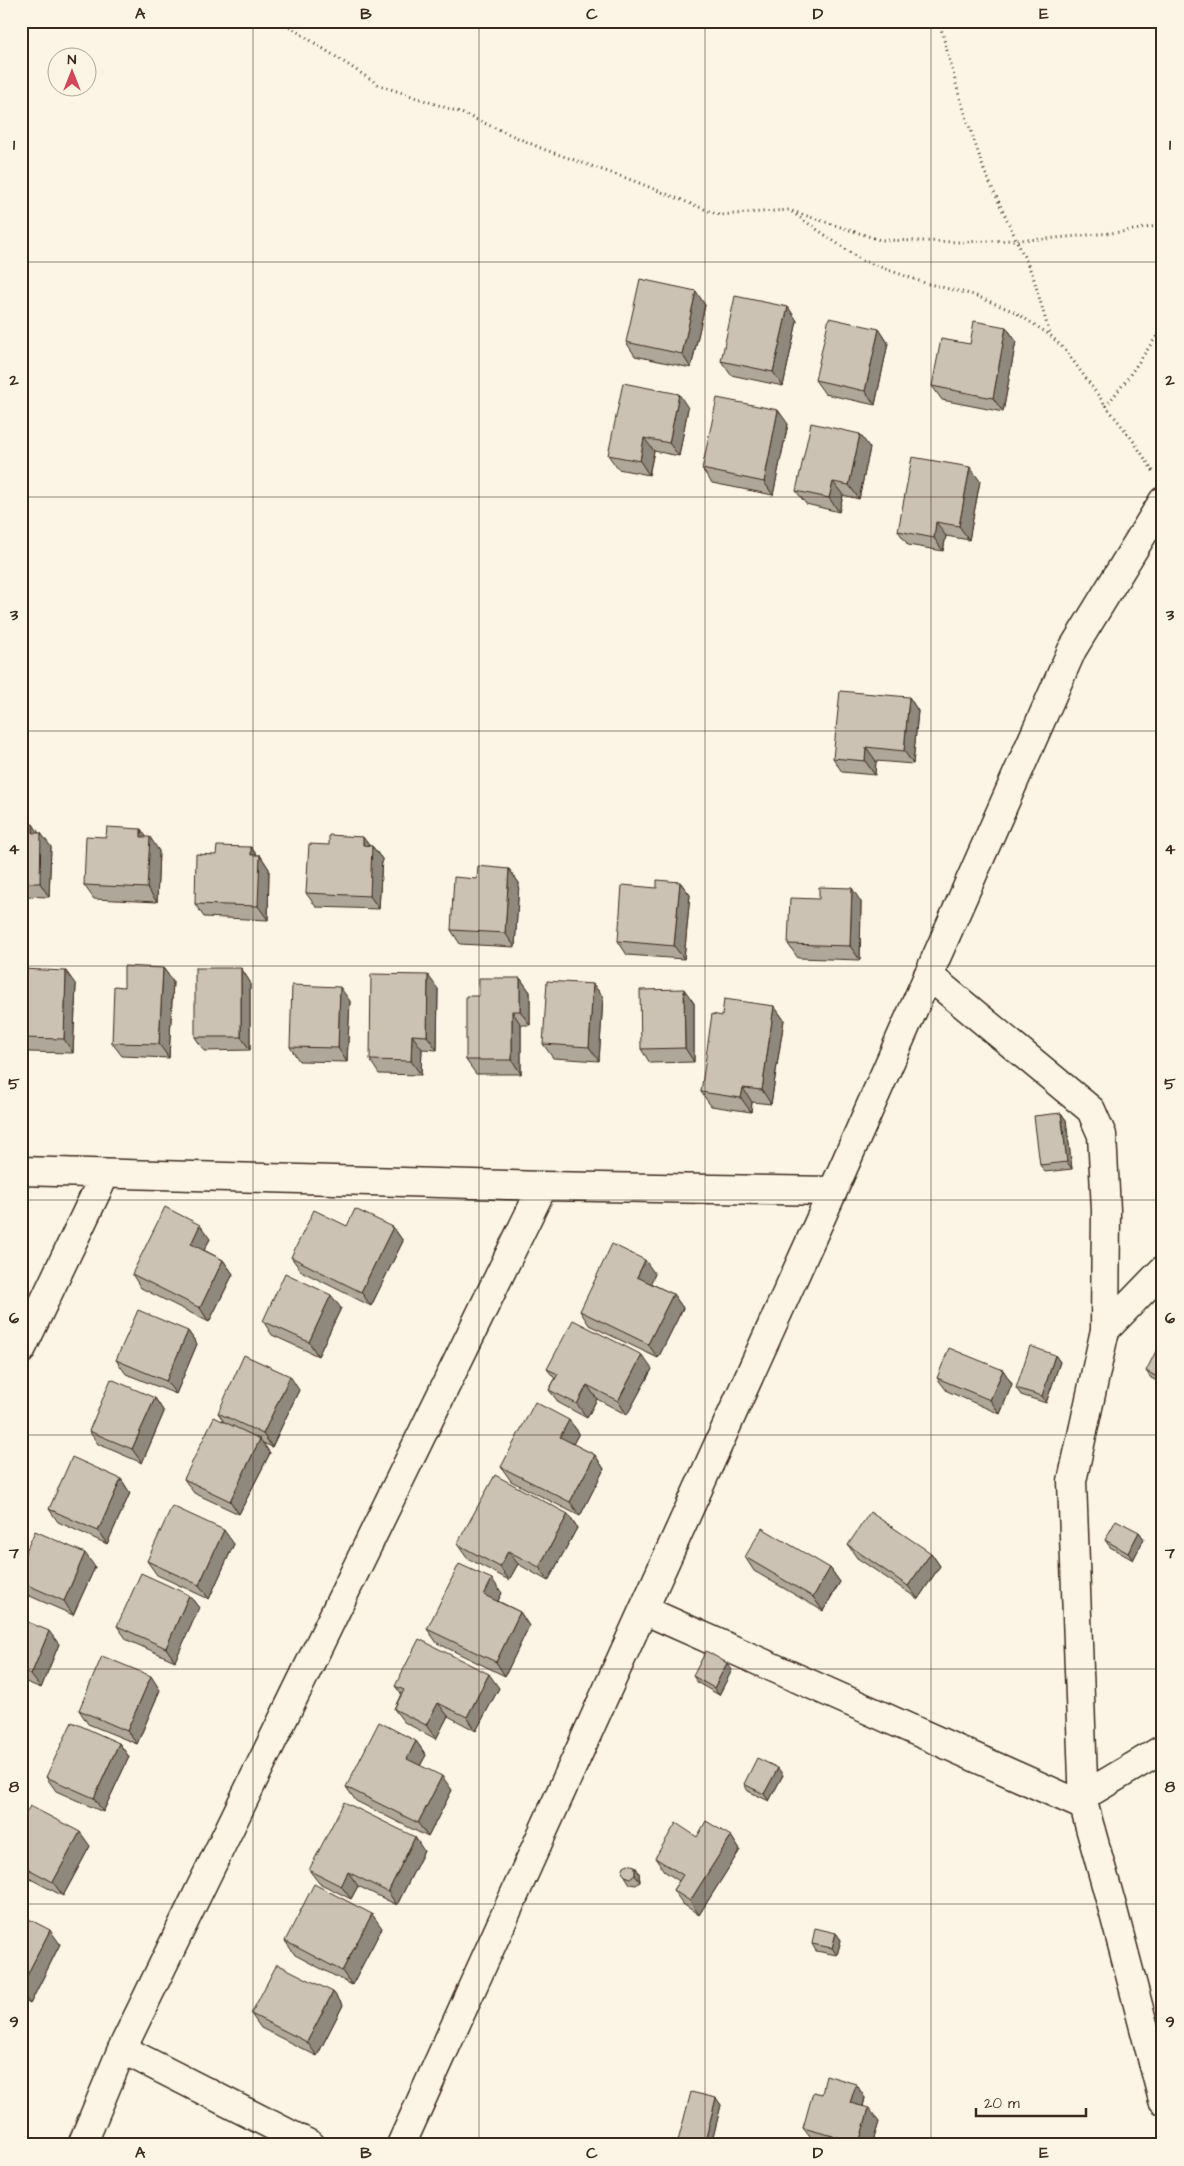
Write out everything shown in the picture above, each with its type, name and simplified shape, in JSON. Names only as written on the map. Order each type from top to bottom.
[{"type":"street","points":[[401,2145],[833,1191],[1072,650],[1162,502]]},
{"type":"street","points":[[928,975],[1091,1110],[1102,1135],[1106,1210],[1105,1330],[1072,1481],[1083,1801],[1163,2100]]},
{"type":"street","points":[[21,1171],[543,1186],[833,1191]]},
{"type":"street","points":[[21,1350],[105,1174]]},
{"type":"street","points":[[82,2145],[122,2049],[543,1186]]},
{"type":"street","points":[[1105,1330],[1163,1270]]},
{"type":"street","points":[[644,1610],[1083,1801]]},
{"type":"street","points":[[1083,1801],[1163,1749]]},
{"type":"street","points":[[122,2049],[311,2145]]},
{"type":"path","points":[[281,21],[380,85],[459,112],[543,149],[634,181],[719,215],[789,210],[880,240],[960,242],[1121,232],[1163,225]]},
{"type":"path","points":[[939,21],[959,95],[984,170],[1033,276],[1050,335]]},
{"type":"path","points":[[789,210],[861,260],[925,283],[974,295],[1015,312],[1050,335],[1066,351],[1132,439],[1155,474],[1162,502]]},
{"type":"path","points":[[1106,406],[1163,327]]},
{"type":"building","points":[[640,279],[696,291],[682,354],[626,342]]},
{"type":"building","points":[[735,296],[788,307],[773,372],[721,361]]},
{"type":"building","points":[[829,318],[879,329],[865,391],[815,380]]},
{"type":"building","points":[[974,321],[1006,327],[993,398],[932,386],[941,339],[970,344]]},
{"type":"building","points":[[623,383],[679,394],[669,443],[644,438],[640,461],[608,455]]},
{"type":"building","points":[[717,398],[778,410],[764,482],[702,469]]},
{"type":"building","points":[[811,423],[860,434],[849,485],[833,482],[829,498],[796,491]]},
{"type":"building","points":[[912,457],[970,467],[959,526],[936,522],[934,538],[898,531]]},
{"type":"building","points":[[840,691],[909,697],[904,751],[866,747],[865,761],[833,758]]},
{"type":"building","points":[[21,824],[33,824],[33,833],[41,833],[40,883],[21,883]]},
{"type":"building","points":[[107,827],[141,829],[141,837],[150,837],[147,888],[84,885],[86,836],[106,837]]},
{"type":"building","points":[[329,835],[363,837],[363,845],[372,846],[370,896],[306,893],[309,844],[329,845]]},
{"type":"building","points":[[217,846],[251,847],[251,855],[260,855],[258,906],[195,904],[196,854],[216,855]]},
{"type":"building","points":[[478,866],[509,869],[505,933],[451,930],[454,877],[477,879]]},
{"type":"building","points":[[657,880],[680,882],[674,946],[618,941],[622,885],[657,888]]},
{"type":"building","points":[[819,887],[852,888],[850,946],[788,944],[790,898],[819,899]]},
{"type":"building","points":[[124,966],[163,968],[159,1044],[112,1043],[114,986],[124,987]]},
{"type":"building","points":[[195,968],[241,968],[241,1037],[195,1037]]},
{"type":"building","points":[[21,969],[66,971],[64,1039],[21,1038]]},
{"type":"building","points":[[371,974],[428,975],[427,1036],[412,1035],[411,1061],[370,1060]]},
{"type":"building","points":[[479,978],[520,978],[520,1011],[512,1011],[512,1060],[466,1060],[466,996],[479,996]]},
{"type":"building","points":[[547,981],[593,984],[589,1047],[543,1044]]},
{"type":"building","points":[[292,985],[340,987],[338,1048],[290,1047]]},
{"type":"building","points":[[684,989],[685,1048],[641,1049],[640,990]]},
{"type":"building","points":[[724,999],[774,1006],[762,1090],[743,1088],[741,1098],[701,1092],[712,1014],[722,1016]]},
{"type":"building","points":[[1061,1113],[1067,1162],[1040,1165],[1034,1116]]},
{"type":"building","points":[[165,1207],[200,1225],[191,1244],[223,1260],[200,1308],[132,1274]]},
{"type":"building","points":[[355,1209],[393,1227],[361,1292],[291,1257],[314,1210],[347,1226]]},
{"type":"building","points":[[612,1244],[645,1260],[637,1277],[673,1294],[648,1344],[580,1311]]},
{"type":"building","points":[[285,1273],[331,1295],[309,1342],[263,1321]]},
{"type":"building","points":[[138,1310],[188,1331],[166,1381],[116,1360]]},
{"type":"building","points":[[573,1320],[642,1355],[618,1401],[587,1385],[577,1404],[549,1390],[558,1374],[547,1369]]},
{"type":"building","points":[[1030,1346],[1055,1355],[1042,1396],[1016,1388]]},
{"type":"building","points":[[949,1348],[1003,1370],[990,1400],[937,1378]]},
{"type":"building","points":[[1156,1351],[1163,1354],[1163,1380],[1146,1371]]},
{"type":"building","points":[[244,1355],[290,1376],[263,1434],[218,1413]]},
{"type":"building","points":[[111,1379],[155,1398],[132,1449],[89,1431]]},
{"type":"building","points":[[535,1402],[569,1420],[560,1437],[595,1455],[570,1502],[501,1467]]},
{"type":"building","points":[[214,1417],[260,1439],[230,1501],[184,1479]]},
{"type":"building","points":[[72,1457],[121,1479],[98,1531],[49,1509]]},
{"type":"building","points":[[495,1475],[568,1514],[539,1567],[508,1551],[500,1567],[457,1544]]},
{"type":"building","points":[[172,1506],[224,1530],[199,1585],[147,1561]]},
{"type":"building","points":[[870,1512],[931,1553],[908,1586],[848,1545]]},
{"type":"building","points":[[1116,1520],[1139,1532],[1128,1553],[1105,1540]]},
{"type":"building","points":[[762,1528],[830,1568],[813,1597],[745,1557]]},
{"type":"building","points":[[35,1531],[85,1553],[64,1601],[21,1582],[21,1562]]},
{"type":"building","points":[[459,1564],[492,1579],[484,1595],[520,1612],[496,1662],[427,1629]]},
{"type":"building","points":[[141,1573],[189,1595],[166,1648],[117,1626]]},
{"type":"building","points":[[21,1619],[49,1631],[31,1675],[21,1670]]},
{"type":"building","points":[[419,1639],[489,1674],[467,1717],[438,1703],[426,1725],[394,1709],[404,1690],[395,1686]]},
{"type":"building","points":[[706,1651],[727,1663],[714,1688],[693,1676]]},
{"type":"building","points":[[102,1656],[151,1676],[127,1731],[79,1710]]},
{"type":"building","points":[[72,1722],[119,1743],[94,1798],[46,1777]]},
{"type":"building","points":[[379,1722],[416,1741],[407,1759],[442,1776],[418,1823],[346,1787]]},
{"type":"building","points":[[757,1758],[778,1768],[764,1794],[744,1784]]},
{"type":"building","points":[[344,1802],[415,1837],[388,1892],[348,1872],[341,1886],[309,1870]]},
{"type":"building","points":[[30,1806],[80,1832],[53,1882],[21,1865],[21,1822]]},
{"type":"building","points":[[706,1821],[731,1836],[690,1901],[673,1890],[683,1875],[655,1858],[676,1823],[697,1837]]},
{"type":"building","points":[[628,1864],[635,1866],[635,1875],[631,1878],[625,1876],[622,1872],[624,1866]]},
{"type":"building","points":[[314,1884],[372,1914],[342,1971],[285,1941]]},
{"type":"building","points":[[21,1915],[50,1930],[21,1987]]},
{"type":"building","points":[[815,1928],[836,1933],[832,1948],[812,1944]]},
{"type":"building","points":[[277,1964],[333,1992],[307,2042],[251,2014]]},
{"type":"building","points":[[826,2075],[856,2084],[850,2103],[869,2108],[859,2143],[803,2128],[813,2092],[822,2094]]},
{"type":"building","points":[[691,2092],[716,2098],[704,2145],[692,2145],[678,2141]]}]
